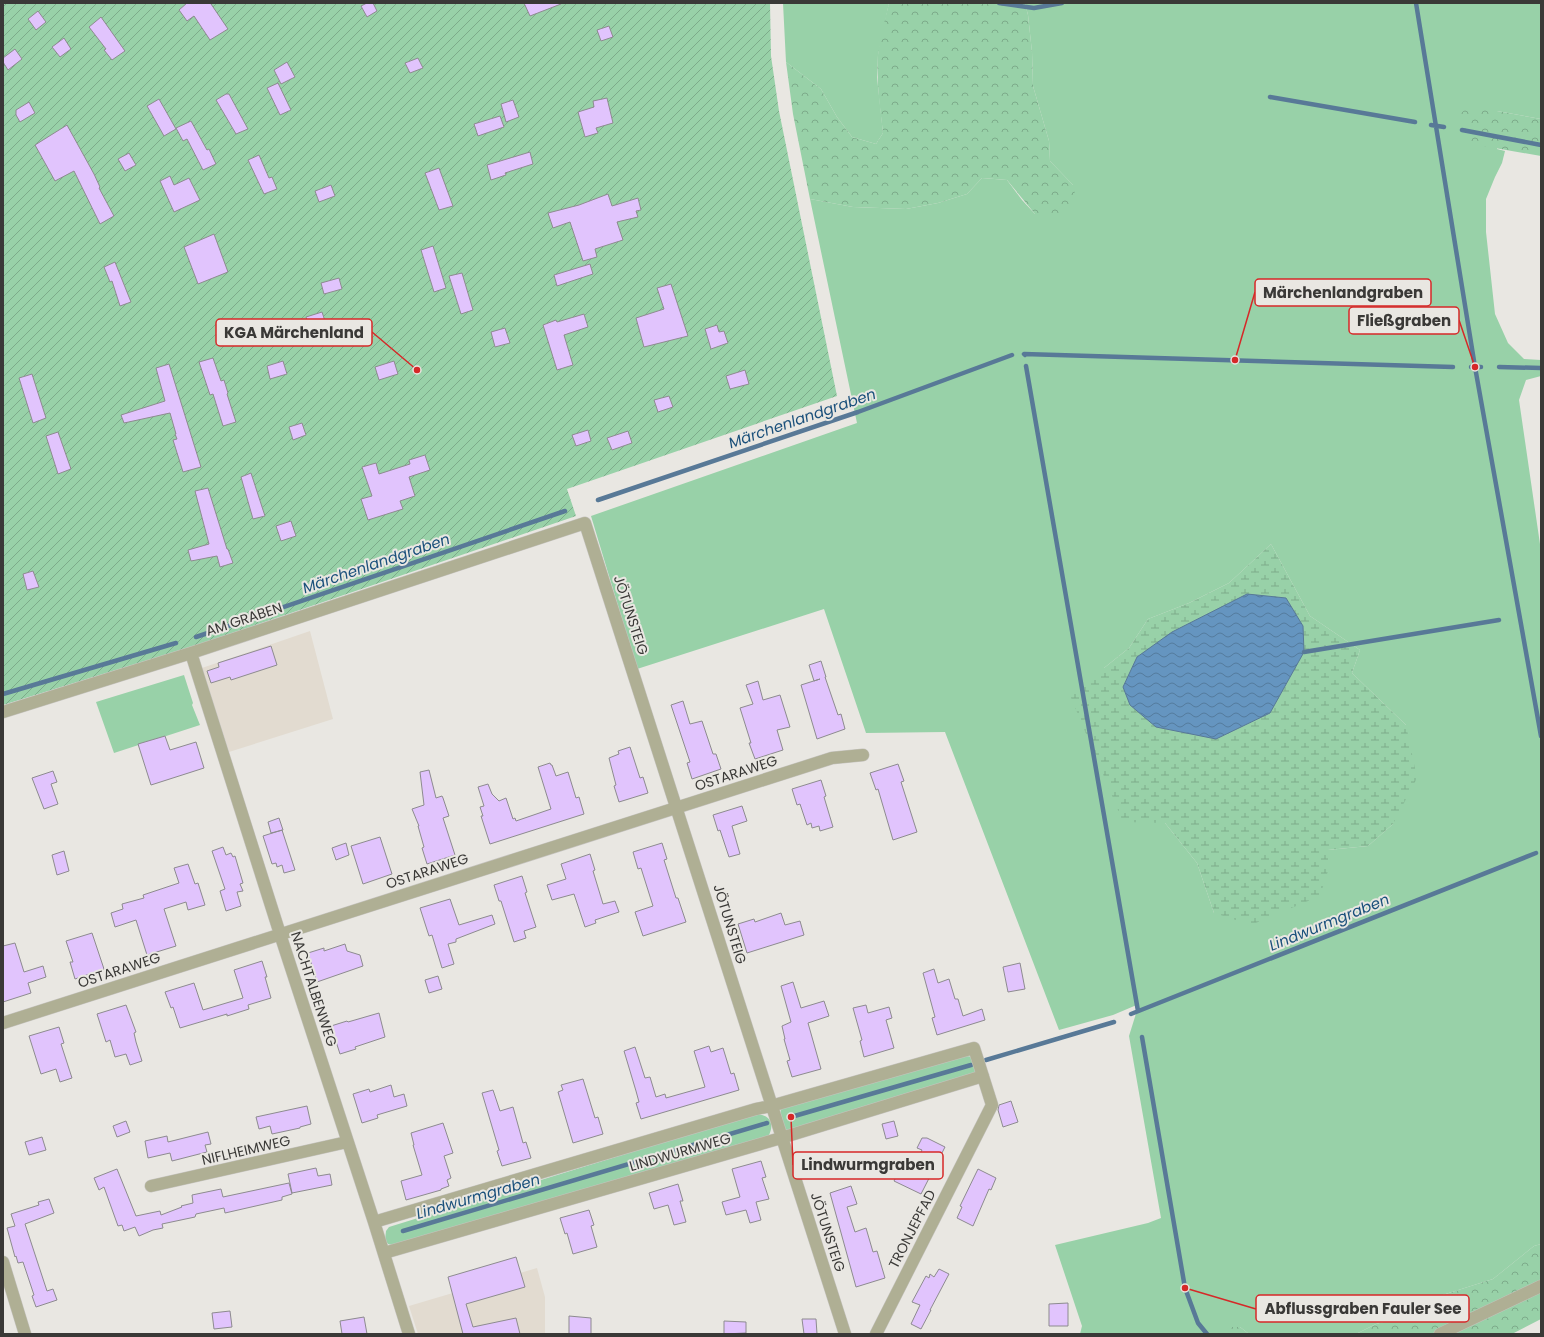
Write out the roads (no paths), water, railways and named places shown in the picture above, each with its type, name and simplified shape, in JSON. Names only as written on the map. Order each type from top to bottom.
[{"type":"street","name":"AM GRABEN","points":[[3,712],[191,653],[585,522]]},
{"type":"street","name":"JÖTUNSTEIG","points":[[585,522],[845,1334]]},
{"type":"street","name":"NACHTALBENWEG","points":[[191,653],[409,1334]]},
{"type":"street","name":"OSTARAWEG","points":[[3,1023],[832,758],[863,755]]},
{"type":"street","name":"LINDWURMWEG","points":[[374,1222],[756,1108],[771,1106],[974,1048]]},
{"type":"street","name":"TRONJEPFAD","points":[[876,1334],[992,1105],[974,1048]]},
{"type":"street","name":"LINDWURMWEG","points":[[384,1253],[781,1138],[983,1076]]},
{"type":"street","name":"NIFLHEIMWEG","points":[[151,1186],[348,1142]]},
{"type":"street","points":[[3,1262],[26,1334]]},
{"type":"street","points":[[1440,1334],[1541,1286]]},
{"type":"water","points":[[1247,594],[1286,598],[1303,626],[1304,652],[1270,713],[1216,739],[1156,727],[1130,705],[1123,687],[1137,657],[1172,632]]},
{"type":"waterway","points":[[999,3],[1034,8],[1062,3]]},
{"type":"waterway","name":"Märchenlandgraben","points":[[1416,3],[1475,367],[1541,736]]},
{"type":"waterway","points":[[1270,97],[1415,122]]},
{"type":"waterway","points":[[1431,125],[1444,127]]},
{"type":"waterway","points":[[1462,130],[1541,145]]},
{"type":"waterway","name":"Märchenlandgraben","points":[[1025,355],[1024,354],[1453,367]]},
{"type":"waterway","name":"Märchenlandgraben","points":[[598,500],[858,412],[1012,355]]},
{"type":"waterway","points":[[1026,366],[1138,1011]]},
{"type":"waterway","name":"Märchenlandgraben","points":[[1471,367],[1481,367]]},
{"type":"waterway","points":[[1499,367],[1541,368]]},
{"type":"waterway","name":"Märchenlandgraben","points":[[196,637],[565,511]]},
{"type":"waterway","points":[[1304,652],[1499,620]]},
{"type":"waterway","name":"Märchenlandgraben","points":[[3,694],[176,643]]},
{"type":"waterway","name":"Lindwurmgraben","points":[[1131,1014],[1536,853]]},
{"type":"waterway","name":"Lindwurmgraben","points":[[986,1060],[1114,1022]]},
{"type":"waterway","points":[[1142,1037],[1185,1288],[1198,1323],[1207,1334]]},
{"type":"waterway","name":"Lindwurmgraben","points":[[791,1117],[971,1065]]},
{"type":"waterway","name":"Lindwurmgraben","points":[[403,1231],[767,1123]]},
{"type":"place","name":"Märchenlandgraben","points":[[1235,360]]},
{"type":"place","name":"Fließgraben","points":[[1475,367]]},
{"type":"place","name":"KGA Märchenland","points":[[417,370]]},
{"type":"place","name":"Lindwurmgraben","points":[[791,1117]]},
{"type":"place","name":"Abflussgraben Fauler See","points":[[1185,1288]]}]
